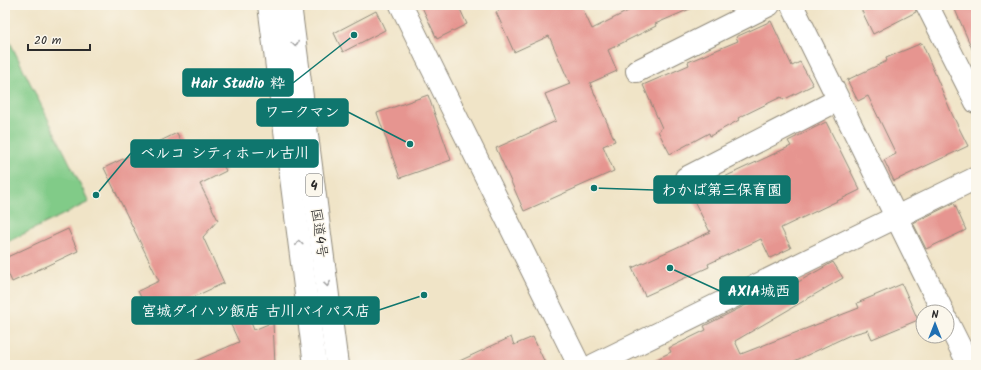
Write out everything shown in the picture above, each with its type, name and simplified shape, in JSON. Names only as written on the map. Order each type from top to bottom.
[{"type":"main road","name":"国道4号","points":[[269,5],[315,365]]},
{"type":"main road","name":"国道4号","points":[[290,5],[338,365]]},
{"type":"main road","points":[[401,5],[579,365]]},
{"type":"main road","points":[[637,71],[769,5]]},
{"type":"main road","points":[[792,5],[938,304]]},
{"type":"main road","points":[[927,5],[976,102]]},
{"type":"main road","points":[[686,178],[838,100]]},
{"type":"main road","points":[[594,365],[976,178]]},
{"type":"main road","points":[[955,337],[969,365]]},
{"type":"green space","points":[[5,32],[89,202],[5,243]]},
{"type":"building","points":[[421,5],[458,5],[467,24],[437,39]]},
{"type":"building","points":[[511,5],[581,5],[592,29],[640,5],[699,5],[655,24],[656,26],[608,50],[617,71],[590,83],[615,141],[603,146],[614,171],[524,211],[496,148],[556,121],[545,94],[570,84],[549,36],[514,52],[496,12]]},
{"type":"building","points":[[859,5],[915,5],[916,12],[873,34]]},
{"type":"building","points":[[953,5],[976,5],[976,58]]},
{"type":"building","points":[[376,11],[385,30],[343,52],[334,33]]},
{"type":"building","points":[[771,21],[792,66],[800,62],[813,85],[783,100],[781,97],[738,118],[739,120],[710,136],[709,133],[670,154],[658,131],[662,128],[643,85],[689,65],[688,62],[738,41],[736,37]]},
{"type":"building","points":[[922,43],[952,114],[968,146],[894,181],[884,160],[896,154],[868,96],[858,101],[847,80],[887,61],[886,58]]},
{"type":"building","points":[[428,95],[451,160],[400,178],[377,113]]},
{"type":"building","points":[[826,122],[860,190],[781,228],[791,248],[770,258],[761,239],[708,264],[709,267],[645,296],[632,268],[710,232],[690,193],[791,146],[788,141]]},
{"type":"building","points":[[177,133],[189,158],[214,145],[226,171],[200,184],[218,220],[203,237],[224,283],[150,317],[138,291],[159,281],[104,168]]},
{"type":"building","points":[[954,203],[966,230],[926,249],[913,223]]},
{"type":"building","points":[[68,229],[78,251],[12,282],[5,266],[5,258]]},
{"type":"building","points":[[833,262],[843,278],[735,341],[741,354],[859,308],[857,303],[902,284],[915,313],[915,321],[872,339],[868,330],[850,335],[786,365],[645,365],[671,352],[669,348],[706,330],[704,326],[792,282],[793,285]]},
{"type":"building","points":[[248,315],[254,330],[273,322],[275,365],[186,365],[239,342],[230,323]]},
{"type":"building","points":[[511,337],[514,345],[533,337],[546,365],[451,365]]},
{"type":"place","name":"Hair Studio 粋","points":[[354,35]]},
{"type":"place","name":"ワークマン","points":[[410,144]]},
{"type":"place","name":"わかば第三保育園","points":[[594,188]]},
{"type":"place","name":"ベルコ シティホール古川","points":[[96,195]]},
{"type":"place","name":"AXIA城西","points":[[670,268]]},
{"type":"place","name":"宮城ダイハツ飯店 古川バイパス店","points":[[424,295]]}]
